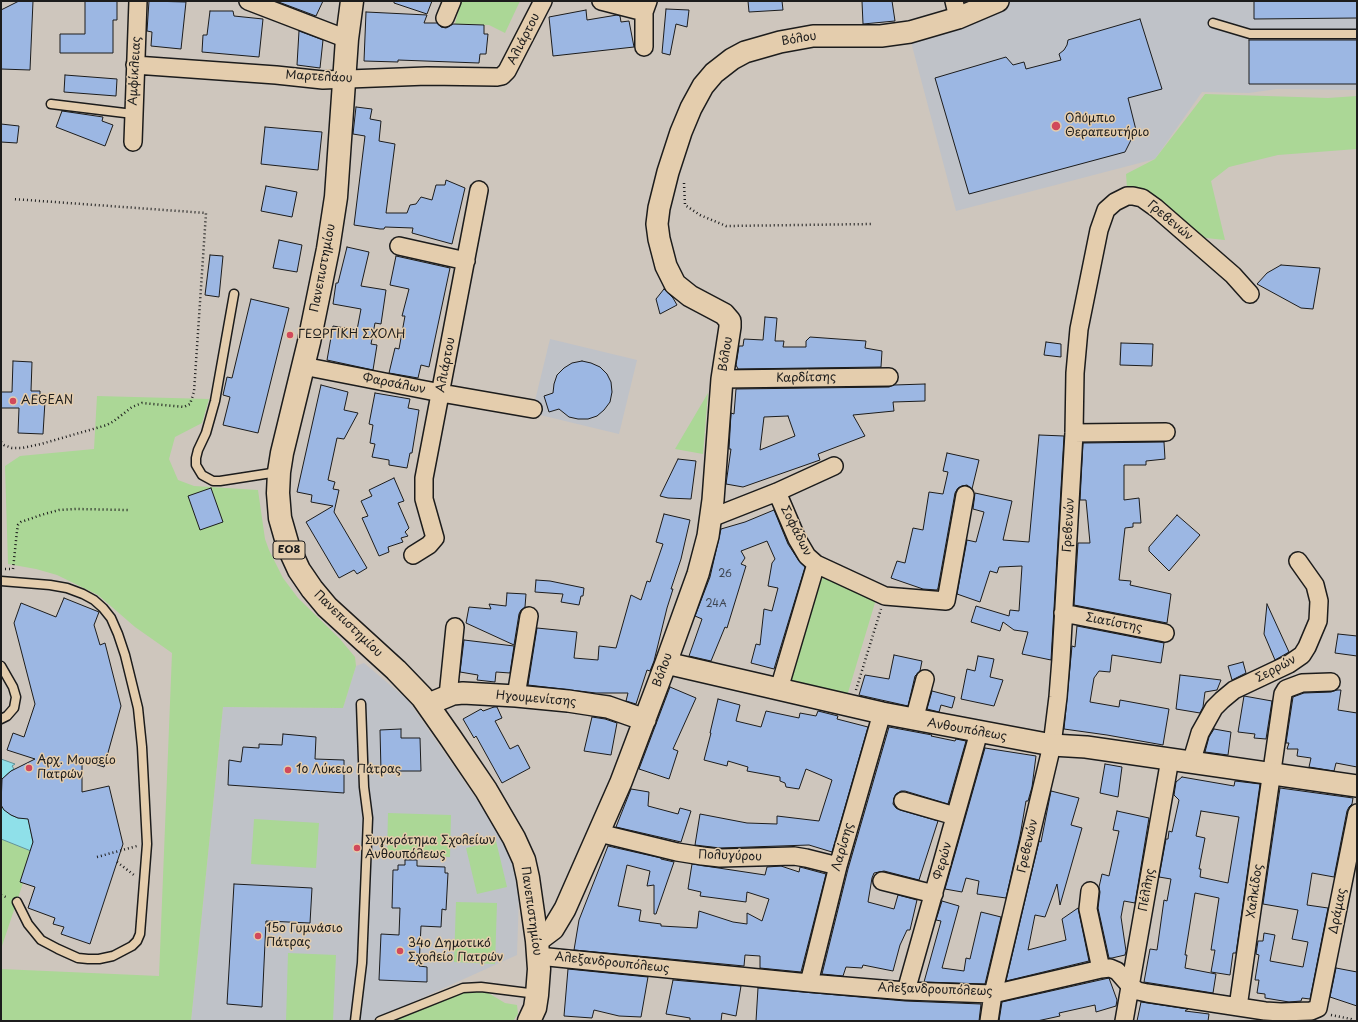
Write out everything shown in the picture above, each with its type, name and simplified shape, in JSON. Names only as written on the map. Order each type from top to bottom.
[{"type":"main road","name":"Πανεπιστημίου","points":[[352,1],[347,39],[338,175],[333,219],[303,366],[282,453],[278,493],[280,518],[283,534],[288,546],[299,570],[312,589],[324,604],[396,670],[428,706],[486,790],[518,845],[524,860],[528,878],[538,949],[537,994],[535,1008],[529,1021]]},
{"type":"street","name":"Αμφίκλειας","points":[[133,142],[138,1]]},
{"type":"street","points":[[248,1],[347,39]]},
{"type":"street","points":[[445,18],[452,1]]},
{"type":"street","name":"Αλιάρτου","points":[[502,76],[512,63],[543,1]]},
{"type":"street","points":[[601,1],[646,7],[644,47]]},
{"type":"street","name":"Βόλου","points":[[538,949],[558,922],[574,892],[621,782],[703,557],[711,518],[722,379],[730,321],[724,314],[690,296],[675,284],[666,266],[657,224],[662,193],[689,113],[703,86],[714,74],[732,59],[745,52],[763,46],[813,36],[874,36],[902,33],[927,28],[956,10],[998,1]]},
{"type":"street","name":"Μαρτελάου","points":[[135,65],[276,75],[323,80],[421,76],[492,78],[502,76]]},
{"type":"street","name":"Αλιάρτου","points":[[413,556],[429,545],[435,538],[434,530],[426,508],[423,489],[479,190]]},
{"type":"street","name":"Γρεβενών","points":[[989,1021],[993,994],[1052,745],[1058,697],[1074,433],[1075,373],[1079,329],[1100,226],[1106,210],[1115,202],[1127,196],[1133,196],[1148,202],[1233,276],[1250,294]]},
{"type":"street","points":[[399,246],[466,260]]},
{"type":"street","name":"Φαρσάλων","points":[[303,366],[533,409]]},
{"type":"street","name":"Καρδίτσης","points":[[722,379],[889,377]]},
{"type":"street","points":[[1074,433],[1166,432]]},
{"type":"street","points":[[777,492],[834,466]]},
{"type":"street","name":"Σοφάδων","points":[[711,518],[777,492],[797,539],[807,556],[816,564],[885,596]]},
{"type":"street","points":[[885,596],[946,601],[965,495]]},
{"type":"street","name":"Σερρών","points":[[1191,763],[1200,732],[1214,708],[1234,690],[1289,664],[1298,658],[1307,647],[1315,632],[1320,602],[1315,585],[1298,561]]},
{"type":"street","points":[[780,689],[816,564]]},
{"type":"street","name":"Σιατίστης","points":[[1063,613],[1165,633]]},
{"type":"street","points":[[516,696],[529,616]]},
{"type":"street","points":[[448,696],[455,627]]},
{"type":"street","name":"Ανθουπόλεως","points":[[666,662],[882,714],[979,732],[1052,745],[1086,747],[1272,775],[1357,786]]},
{"type":"street","points":[[914,720],[925,679]]},
{"type":"street","points":[[1272,775],[1284,691],[1290,687],[1302,683],[1331,682]]},
{"type":"street","name":"Ηγουμενίτσης","points":[[428,706],[448,696],[463,693],[516,696],[594,705],[644,720]]},
{"type":"street","name":"Λαρίσης","points":[[809,983],[838,866],[882,714]]},
{"type":"street","name":"Φερών","points":[[906,991],[979,732]]},
{"type":"street","name":"Πέλλης","points":[[1124,1021],[1170,759]]},
{"type":"street","name":"Χαλκίδος","points":[[1238,1007],[1272,775]]},
{"type":"street","points":[[903,801],[956,816]]},
{"type":"street","name":"Δράμας","points":[[1318,1008],[1357,813]]},
{"type":"street","name":"Πολυγύρου","points":[[599,833],[677,852],[702,856],[720,858],[794,856],[838,866]]},
{"type":"street","points":[[882,881],[934,894]]},
{"type":"street","points":[[1090,891],[1088,910],[1101,969]]},
{"type":"street","name":"Αλεξανδρουπόλεως","points":[[538,949],[809,983],[906,991],[993,994],[1110,968],[1115,970],[1130,986],[1147,993],[1238,1007],[1285,1012],[1311,1011],[1318,1008]]},
{"type":"lane","points":[[1213,23],[1250,34],[1357,34]]},
{"type":"lane","points":[[51,104],[133,114]]},
{"type":"lane","points":[[234,294],[214,400],[206,433],[198,450],[196,465],[202,475],[213,481],[279,472]]},
{"type":"lane","points":[[1,581],[50,585],[76,591],[99,604],[115,625],[125,655],[138,708],[142,747],[147,844],[142,928],[137,941],[125,951],[113,956],[88,960],[78,958],[58,949],[41,940],[34,934],[17,902]]},
{"type":"lane","points":[[1,666],[13,686],[16,697],[14,708],[7,716],[1,719]]},
{"type":"lane","points":[[355,1021],[362,963],[368,818],[364,787],[360,704]]},
{"type":"lane","points":[[380,1021],[463,988],[481,987],[537,994]]},
{"type":"path","points":[[683,181],[685,204],[700,215],[726,226],[872,224]]},
{"type":"path","points":[[1,442],[12,448],[22,448],[41,444],[107,425],[132,407],[142,403],[184,407],[190,404],[193,396],[206,213],[13,199]]},
{"type":"path","points":[[1,569],[13,570],[17,531],[18,525],[21,522],[59,510],[129,510]]},
{"type":"path","points":[[851,706],[885,596]]},
{"type":"path","points":[[97,857],[147,844]]},
{"type":"path","points":[[117,862],[131,872],[145,886]]},
{"type":"path","points":[[1318,1008],[1324,1012],[1354,1021]]},
{"type":"shaded area","name":"Ολύμπιο Θεραπευτήριο","points":[[1013,1],[1357,1],[1357,90],[1277,89],[1249,93],[1202,92],[1155,159],[956,211],[911,42]]},
{"type":"shaded area","points":[[550,339],[637,360],[619,434],[532,413]]},
{"type":"shaded area","name":"Συγκρότημα Σχολείων Ανθουπόλεως","points":[[364,663],[408,700],[497,829],[513,866],[519,895],[517,955],[371,1021],[191,1021],[223,707],[343,708],[356,666]]},
{"type":"green space","points":[[461,1],[520,1],[505,33],[489,25],[455,24]]},
{"type":"green space","points":[[1205,94],[1328,98],[1357,96],[1357,149],[1278,155],[1229,167],[1211,181],[1225,240],[1206,238],[1191,231],[1127,188],[1126,174],[1155,159]]},
{"type":"green space","points":[[708,393],[703,454],[675,449]]},
{"type":"green space","points":[[97,396],[209,399],[202,423],[175,437],[169,459],[178,480],[194,486],[258,490],[265,539],[283,578],[298,598],[340,639],[355,657],[356,666],[343,708],[223,707],[191,1021],[1,1021],[1,969],[159,976],[172,653],[135,627],[98,595],[57,575],[36,569],[8,564],[5,466],[20,456],[94,449]]},
{"type":"green space","points":[[819,572],[877,596],[847,696],[786,681]]},
{"type":"green space","points":[[388,813],[451,815],[450,857],[387,855]]},
{"type":"green space","points":[[254,819],[319,823],[316,868],[251,864]]},
{"type":"green space","points":[[1,839],[31,851],[23,883],[1,949]]},
{"type":"green space","points":[[496,841],[507,887],[477,894],[466,848]]},
{"type":"green space","points":[[456,902],[497,903],[495,964],[454,962]]},
{"type":"green space","points":[[288,953],[336,955],[333,1021],[286,1021]]},
{"type":"green space","points":[[485,991],[505,1003],[517,1005],[518,1014],[513,1021],[385,1021],[461,993]]},
{"type":"water","points":[[1,759],[15,764],[12,766],[14,769],[1,781]]},
{"type":"water","points":[[1,805],[11,815],[18,818],[28,818],[33,842],[31,851],[1,839]]},
{"type":"building","points":[[19,1],[33,1],[30,70],[1,69],[1,10]]},
{"type":"building","points":[[85,1],[117,1],[117,20],[113,20],[113,53],[60,53],[60,34],[85,34]]},
{"type":"building","points":[[149,1],[186,2],[181,49],[151,46],[152,32],[147,31]]},
{"type":"building","points":[[276,1],[323,1],[316,16]]},
{"type":"building","points":[[394,1],[432,1],[427,14],[394,3]]},
{"type":"building","points":[[748,1],[782,1],[783,10],[749,12]]},
{"type":"building","points":[[862,1],[892,1],[895,21],[863,24]]},
{"type":"building","points":[[1254,1],[1357,1],[1357,18],[1254,19]]},
{"type":"building","points":[[666,9],[689,10],[687,27],[676,24],[670,55],[662,53]]},
{"type":"building","points":[[586,10],[587,20],[617,15],[620,16],[621,22],[629,21],[634,47],[553,56],[549,17]]},
{"type":"building","points":[[210,11],[233,11],[234,16],[263,19],[259,57],[202,52],[203,35],[207,35]]},
{"type":"building","points":[[366,12],[427,15],[424,23],[437,23],[441,27],[446,28],[453,24],[484,25],[484,34],[488,34],[486,54],[480,54],[479,63],[398,60],[398,62],[364,61]]},
{"type":"building","points":[[1140,19],[1162,89],[1128,98],[1136,130],[1125,152],[969,194],[935,78],[1006,57],[1013,65],[1024,62],[1026,69],[1061,60],[1059,54],[1064,50],[1068,40]]},
{"type":"building","points":[[299,31],[323,40],[320,68],[297,65]]},
{"type":"building","points":[[1249,40],[1357,40],[1357,84],[1249,84]]},
{"type":"building","points":[[65,75],[117,79],[116,96],[64,92]]},
{"type":"building","points":[[356,107],[372,109],[370,119],[381,121],[379,141],[395,144],[386,213],[407,213],[410,205],[416,204],[421,197],[432,200],[436,185],[445,185],[446,180],[465,188],[452,244],[412,233],[413,228],[385,227],[384,229],[380,229],[354,225],[365,136],[353,134]]},
{"type":"building","points":[[62,111],[103,117],[102,121],[113,125],[105,146],[56,127]]},
{"type":"building","points":[[1,124],[19,126],[17,143],[1,142]]},
{"type":"building","points":[[265,127],[322,132],[318,170],[261,164]]},
{"type":"building","points":[[266,186],[297,192],[292,217],[261,211]]},
{"type":"building","points":[[279,240],[302,245],[297,272],[273,268]]},
{"type":"building","points":[[347,247],[369,252],[361,286],[386,290],[381,324],[375,323],[371,344],[377,345],[373,370],[327,360],[333,326],[357,330],[361,309],[333,304],[336,283],[338,283]]},
{"type":"building","points":[[210,255],[223,256],[219,297],[205,295]]},
{"type":"building","points":[[396,256],[450,268],[429,367],[421,365],[418,378],[389,373],[395,348],[399,349],[405,316],[402,316],[409,289],[390,285]]},
{"type":"building","points":[[1281,265],[1320,268],[1313,309],[1301,308],[1257,284],[1267,273]]},
{"type":"building","points":[[664,289],[673,298],[677,305],[660,314],[656,299]]},
{"type":"building","points":[[251,299],[289,308],[258,433],[223,425],[230,397],[223,395],[227,377],[232,378]]},
{"type":"building","points":[[765,317],[777,318],[775,341],[784,341],[783,347],[806,347],[806,341],[810,337],[866,341],[865,348],[882,351],[881,367],[738,369],[736,365],[739,346],[743,346],[744,339],[763,340]]},
{"type":"building","points":[[1046,342],[1061,344],[1061,357],[1044,355]]},
{"type":"building","points":[[1121,343],[1153,344],[1152,366],[1120,365]]},
{"type":"building","points":[[13,361],[32,362],[31,391],[40,391],[40,401],[45,401],[43,434],[18,433],[19,408],[1,408],[1,392],[12,392]]},
{"type":"building","points":[[582,361],[600,367],[607,374],[611,382],[612,392],[610,402],[597,416],[588,419],[569,417],[559,409],[549,412],[544,396],[553,393],[557,375],[572,363]]},
{"type":"building","points":[[925,384],[925,401],[893,402],[894,411],[853,415],[865,436],[818,454],[820,460],[743,487],[726,484],[731,449],[729,449],[731,413],[734,414],[736,389],[889,387],[894,385]],"holes":[[[788,416],[795,436],[760,450],[764,417]]]},
{"type":"building","points":[[321,385],[348,392],[344,410],[358,413],[344,439],[337,438],[328,480],[335,482],[333,489],[339,490],[334,512],[367,568],[357,574],[354,570],[339,578],[306,522],[333,506],[311,502],[312,495],[297,492]]},
{"type":"building","points":[[375,393],[410,399],[408,408],[419,410],[412,453],[410,453],[407,468],[389,465],[389,460],[372,457],[375,444],[370,443],[373,425],[369,424]]},
{"type":"building","points":[[1039,435],[1064,436],[1051,660],[1022,654],[1028,632],[1014,630],[1003,622],[1000,631],[971,622],[976,606],[1009,616],[1010,610],[1019,611],[1022,566],[999,567],[997,573],[990,571],[980,602],[957,594],[967,540],[976,542],[984,512],[973,509],[975,493],[1012,501],[1003,540],[1029,542]]},
{"type":"building","points":[[1164,442],[1165,459],[1146,461],[1146,465],[1124,465],[1124,500],[1139,498],[1141,523],[1133,523],[1133,527],[1125,528],[1119,580],[1131,581],[1130,585],[1171,594],[1167,623],[1074,605],[1078,543],[1090,543],[1086,500],[1080,500],[1083,443]]},
{"type":"building","points":[[947,453],[979,460],[972,489],[967,485],[962,486],[958,488],[955,493],[938,588],[937,590],[923,589],[891,578],[897,561],[905,563],[913,528],[923,530],[929,492],[943,494],[948,472],[943,471]]},
{"type":"building","points":[[678,459],[696,461],[691,499],[668,498],[660,496]]},
{"type":"building","points":[[394,478],[404,501],[398,503],[409,528],[405,532],[408,536],[401,538],[403,542],[388,547],[389,552],[379,556],[362,518],[368,516],[361,501],[372,496],[369,490]]},
{"type":"building","points":[[211,488],[223,522],[200,530],[188,496]]},
{"type":"building","points":[[774,510],[788,544],[799,561],[805,567],[774,669],[751,663],[756,644],[760,645],[764,609],[772,611],[778,588],[768,586],[772,563],[775,559],[767,541],[741,551],[745,558],[741,564],[746,566],[727,628],[725,627],[711,661],[689,656],[702,619],[695,616],[710,577],[721,529],[745,522]]},
{"type":"building","points":[[664,514],[690,520],[681,559],[671,589],[673,589],[654,661],[650,671],[647,670],[636,704],[626,701],[628,693],[596,693],[528,685],[537,628],[577,632],[574,658],[598,660],[599,646],[616,648],[631,595],[641,600],[647,581],[650,582],[663,544],[656,542]]},
{"type":"building","points":[[1177,515],[1200,535],[1169,571],[1149,551],[1149,547]]},
{"type":"building","points":[[536,580],[550,581],[584,588],[583,596],[581,596],[579,605],[561,602],[563,594],[535,592]]},
{"type":"building","points":[[507,593],[526,594],[525,607],[519,614],[514,645],[466,623],[469,607],[491,609],[489,604],[506,606]]},
{"type":"building","points":[[64,598],[99,612],[94,625],[100,645],[105,643],[121,706],[104,767],[82,760],[82,792],[109,786],[123,844],[90,944],[61,934],[64,927],[53,924],[55,918],[28,908],[35,887],[20,882],[33,842],[28,819],[18,818],[11,815],[4,810],[1,805],[2,779],[11,771],[35,759],[7,750],[13,733],[24,737],[35,704],[14,623],[21,603],[56,617]]},
{"type":"building","points":[[1267,604],[1289,652],[1275,660],[1264,634]]},
{"type":"building","points":[[1077,626],[1164,643],[1161,663],[1112,655],[1110,672],[1099,671],[1094,678],[1090,702],[1119,707],[1120,700],[1169,709],[1163,745],[1064,729],[1072,646],[1075,647]]},
{"type":"building","points":[[1338,634],[1357,636],[1357,656],[1335,653]]},
{"type":"building","points":[[464,640],[514,646],[510,673],[496,672],[495,682],[477,680],[478,675],[460,672]]},
{"type":"building","points":[[894,655],[922,661],[920,671],[915,676],[908,706],[859,695],[865,675],[889,679]]},
{"type":"building","points":[[978,656],[994,659],[990,677],[1003,680],[994,706],[961,699],[967,669],[975,671]]},
{"type":"building","points":[[1243,662],[1246,673],[1232,680],[1228,666]]},
{"type":"building","points":[[1180,675],[1221,680],[1217,690],[1205,692],[1203,707],[1200,713],[1176,709]]},
{"type":"building","points":[[670,687],[696,698],[673,749],[678,751],[669,779],[639,769]]},
{"type":"building","points":[[1341,690],[1338,710],[1357,713],[1357,767],[1336,763],[1334,771],[1309,767],[1311,758],[1297,756],[1298,749],[1287,749],[1289,743],[1286,743],[1293,697],[1304,693],[1331,692]]},
{"type":"building","points":[[932,691],[955,697],[952,708],[941,705],[939,712],[927,709]]},
{"type":"building","points":[[1244,696],[1272,701],[1266,739],[1254,738],[1255,734],[1238,732]]},
{"type":"building","points":[[718,699],[740,705],[736,721],[761,727],[766,711],[799,718],[800,713],[816,716],[818,711],[838,716],[837,719],[868,727],[832,852],[809,845],[720,848],[695,845],[700,814],[747,823],[777,824],[777,816],[819,821],[832,780],[806,769],[799,789],[786,787],[785,783],[780,781],[780,777],[747,771],[748,767],[728,761],[727,766],[704,760]]},
{"type":"building","points":[[497,707],[502,718],[495,721],[510,749],[518,745],[530,768],[502,783],[476,736],[474,738],[463,719],[481,709],[483,711]]},
{"type":"building","points":[[592,717],[617,723],[611,755],[584,751]]},
{"type":"building","points":[[889,727],[955,741],[956,739],[966,741],[948,804],[905,791],[901,791],[896,794],[894,798],[893,804],[896,808],[938,821],[919,880],[884,871],[874,873],[872,878],[868,902],[894,909],[898,895],[917,900],[910,930],[907,930],[900,945],[893,971],[863,965],[862,968],[846,967],[843,976],[822,974],[848,869]]},
{"type":"building","points":[[401,729],[401,738],[420,738],[421,771],[381,771],[380,730]]},
{"type":"building","points":[[1214,729],[1231,732],[1228,755],[1205,752],[1209,737]]},
{"type":"building","points":[[283,734],[316,737],[315,759],[344,760],[344,793],[228,785],[229,760],[241,762],[243,747],[259,748],[259,744],[282,745]]},
{"type":"building","points":[[985,748],[1036,756],[1032,787],[1028,801],[1026,801],[1006,898],[977,894],[979,881],[966,878],[962,892],[945,889]]},
{"type":"building","points":[[1105,764],[1122,767],[1118,797],[1100,793]]},
{"type":"building","points":[[1182,777],[1234,786],[1235,781],[1260,784],[1236,953],[1233,953],[1230,975],[1211,972],[1215,950],[1211,950],[1219,898],[1195,893],[1185,955],[1187,955],[1185,968],[1216,974],[1213,993],[1144,982],[1150,949],[1157,950],[1164,900],[1167,901],[1171,879],[1159,877],[1166,839],[1168,839],[1169,831],[1172,832],[1179,800],[1174,795],[1176,782]],"holes":[[[1201,811],[1239,817],[1228,883],[1200,877],[1201,869],[1199,869],[1205,838],[1196,836]]]},
{"type":"building","points":[[1280,788],[1353,798],[1352,804],[1347,811],[1334,877],[1312,873],[1307,905],[1328,908],[1310,999],[1302,998],[1301,1001],[1289,1002],[1265,998],[1265,994],[1257,993],[1259,980],[1255,980],[1259,955],[1256,954],[1258,941],[1263,941],[1264,933],[1275,935],[1270,961],[1303,967],[1308,942],[1292,939],[1298,910],[1263,904]]},
{"type":"building","points":[[631,789],[649,792],[648,806],[678,814],[680,808],[691,811],[681,842],[616,827]]},
{"type":"building","points":[[1051,791],[1079,798],[1071,825],[1082,828],[1060,905],[1057,884],[1045,917],[1035,915],[1028,950],[1066,940],[1062,919],[1078,908],[1089,961],[1006,981],[1039,841],[1041,842]]},
{"type":"building","points":[[1117,811],[1149,818],[1135,903],[1124,901],[1121,917],[1126,951],[1125,955],[1109,958],[1098,908],[1100,892],[1099,887],[1102,874],[1109,876],[1119,831],[1113,830]]},
{"type":"building","points":[[608,846],[674,862],[656,914],[654,914],[654,885],[647,886],[650,871],[627,865],[618,906],[641,910],[639,921],[661,924],[661,926],[697,928],[699,911],[733,922],[747,924],[747,913],[762,921],[769,899],[747,892],[746,902],[700,896],[701,892],[688,889],[692,864],[765,875],[767,867],[781,866],[799,872],[800,867],[826,874],[801,972],[760,968],[760,956],[745,955],[744,966],[574,950],[579,920]]},
{"type":"building","points":[[405,860],[417,860],[417,866],[445,867],[445,873],[448,873],[446,910],[442,909],[441,927],[421,926],[419,966],[427,967],[427,982],[379,980],[381,934],[399,935],[400,908],[392,908],[393,870],[398,870],[398,865],[405,865]]},
{"type":"building","points":[[234,884],[312,888],[310,923],[266,921],[262,1007],[227,1004]]},
{"type":"building","points":[[942,901],[959,906],[942,968],[964,971],[966,958],[970,959],[981,912],[1001,917],[985,984],[924,982],[941,921],[936,920]]},
{"type":"building","points":[[1336,968],[1357,972],[1357,1006],[1330,997]]},
{"type":"building","points":[[568,969],[648,977],[641,1017],[619,1016],[594,1010],[592,1018],[564,1016]]},
{"type":"building","points":[[1109,978],[1117,1000],[1116,1006],[1096,1012],[1095,1005],[1059,1013],[1060,1016],[1037,1021],[999,1021],[1002,1002]]},
{"type":"building","points":[[673,980],[741,986],[736,1016],[722,1013],[721,1021],[690,1021],[690,1018],[666,1014]]},
{"type":"building","points":[[758,988],[905,1001],[981,1004],[979,1021],[756,1021]]},
{"type":"building","points":[[1141,1002],[1188,1009],[1185,1011],[1209,1014],[1208,1021],[1137,1021]]},
{"type":"place","name":"Ολύμπιο Θεραπευτήριο","points":[[1056,126]]},
{"type":"place","name":"ΓΕΩΡΓΙΚΗ ΣΧΟΛΗ","points":[[290,335]]},
{"type":"place","name":"AEGEAN","points":[[13,401]]},
{"type":"place","name":"Αρχ. Μουσείο Πατρών","points":[[29,768]]},
{"type":"place","name":"1ο Λύκειο Πάτρας","points":[[288,770]]},
{"type":"place","name":"Συγκρότημα Σχολείων Ανθουπόλεως","points":[[357,848]]},
{"type":"place","name":"15ο Γυμνάσιο Πάτρας","points":[[258,936]]},
{"type":"place","name":"34ο Δημοτικό Σχολείο Πατρών","points":[[400,951]]}]
